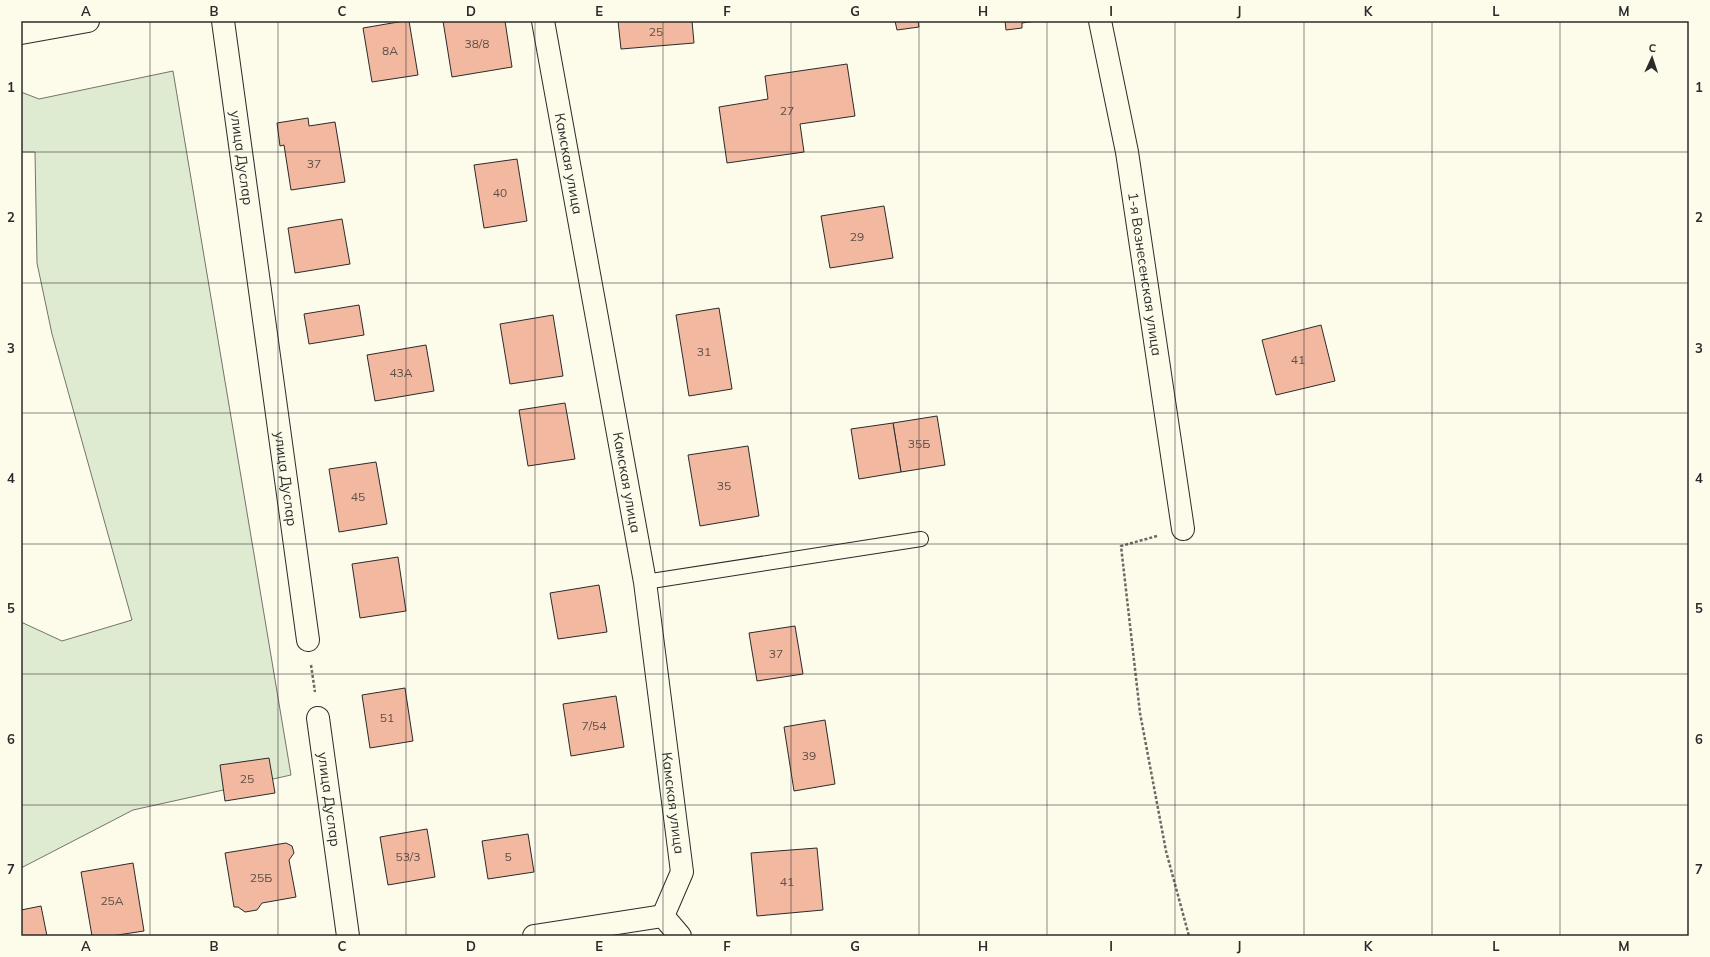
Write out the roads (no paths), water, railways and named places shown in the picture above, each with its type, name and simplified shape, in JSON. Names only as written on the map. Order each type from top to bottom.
[{"type":"street","points":[[21,32],[88,21]]},
{"type":"street","name":"улица Дуслар","points":[[223,21],[308,640]]},
{"type":"street","name":"Камская улица","points":[[543,21],[646,582],[682,872],[663,916]]},
{"type":"street","name":"1-я Вознесенская улица","points":[[1100,21],[1126,152],[1183,529]]},
{"type":"street","name":"улица Дуслар","points":[[318,718],[348,936]]},
{"type":"street","points":[[534,936],[663,916],[680,936]]},
{"type":"lane","points":[[646,582],[922,538]]}]
